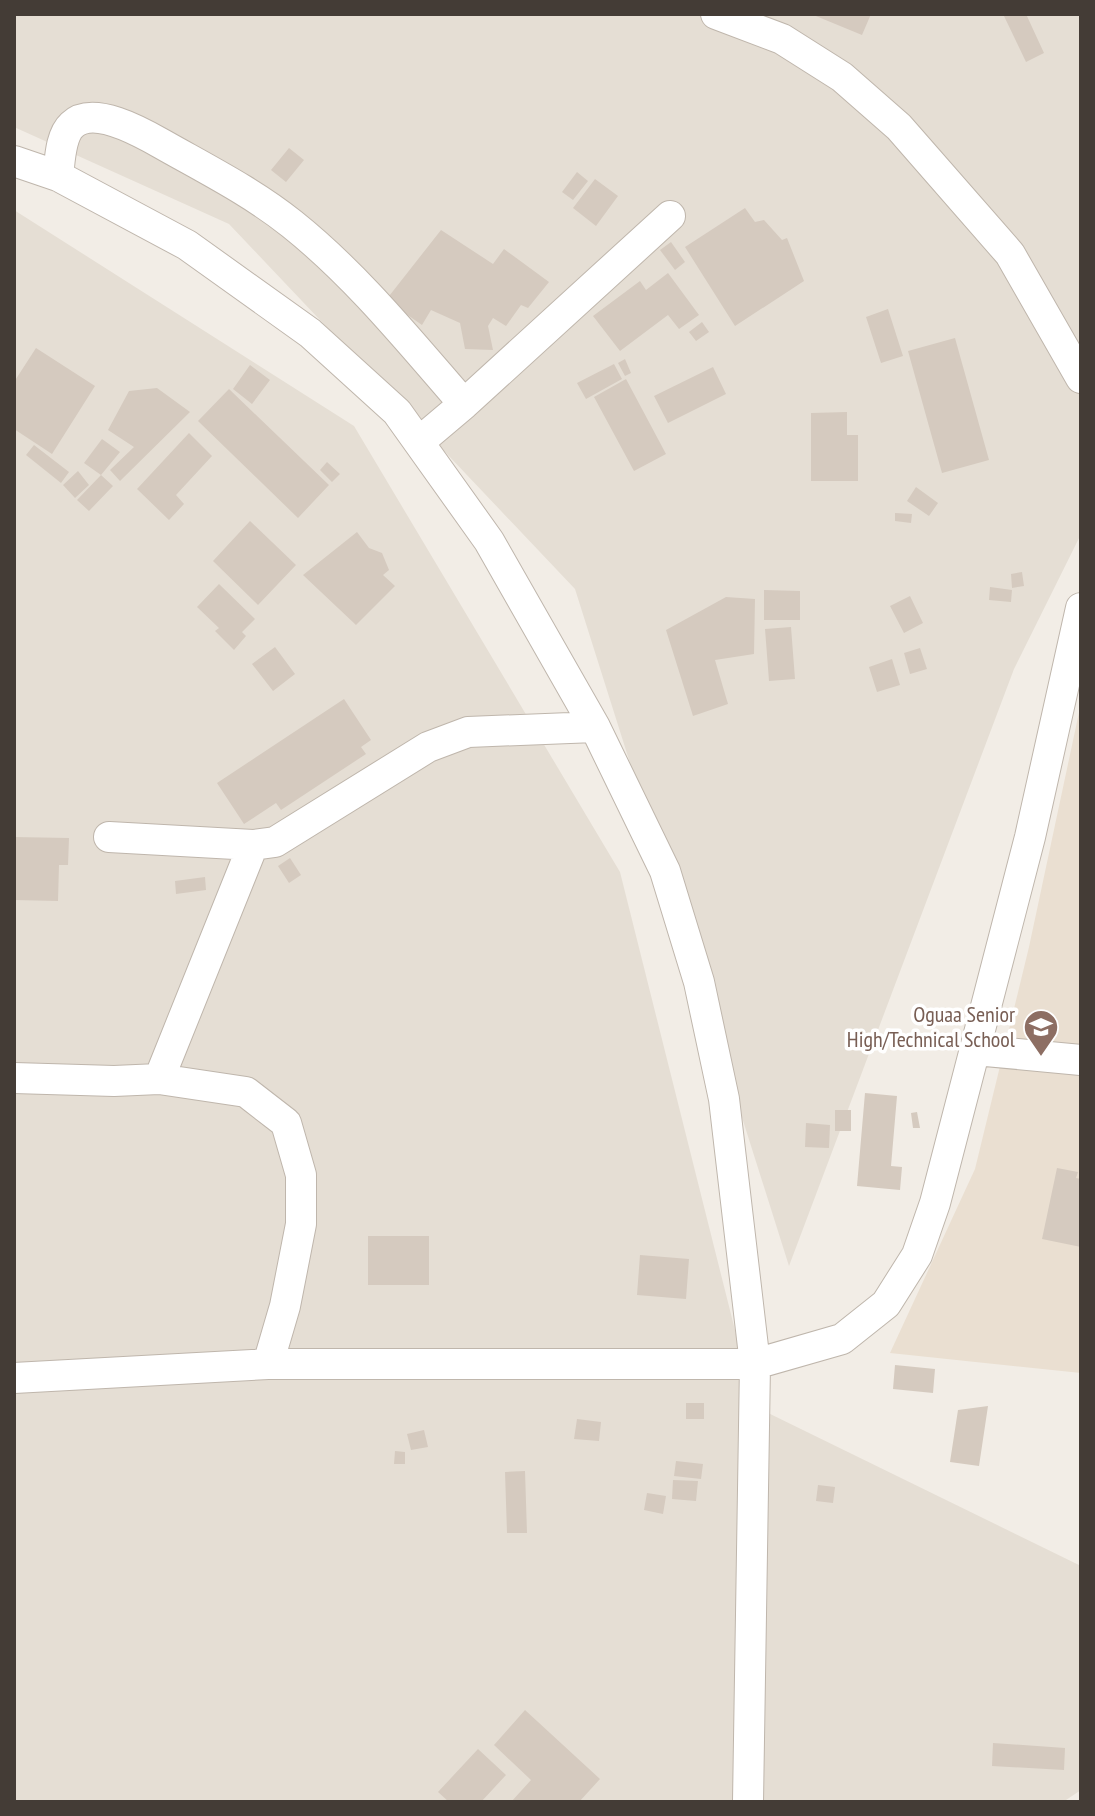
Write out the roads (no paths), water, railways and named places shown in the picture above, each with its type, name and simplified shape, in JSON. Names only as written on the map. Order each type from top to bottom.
[{"type":"street","points":[[716,14],[782,39],[842,77],[899,127],[1010,254],[1081,378]]},
{"type":"street","points":[[58,176],[62,147],[69,127],[81,118],[103,118],[146,134],[244,189],[291,223],[343,268],[464,404]]},
{"type":"street","points":[[14,161],[58,176],[187,245],[310,333],[397,412],[489,541],[595,727],[665,871],[699,982],[724,1099],[755,1364],[748,1802]]},
{"type":"street","points":[[419,442],[670,216]]},
{"type":"street","points":[[14,1378],[268,1364],[755,1364],[842,1339],[886,1304],[917,1255],[935,1203],[1030,837],[1081,608]]},
{"type":"street","points":[[109,837],[253,845],[275,842],[428,747],[468,732],[595,727]]},
{"type":"street","points":[[159,1079],[253,845]]},
{"type":"street","points":[[975,1050],[1081,1060]]},
{"type":"street","points":[[14,1078],[159,1079],[246,1092],[286,1123],[301,1175],[301,1224],[285,1306],[268,1364]]},
{"type":"place","name":"Oguaa Senior High/Technical School","points":[[1041,1058]]}]
